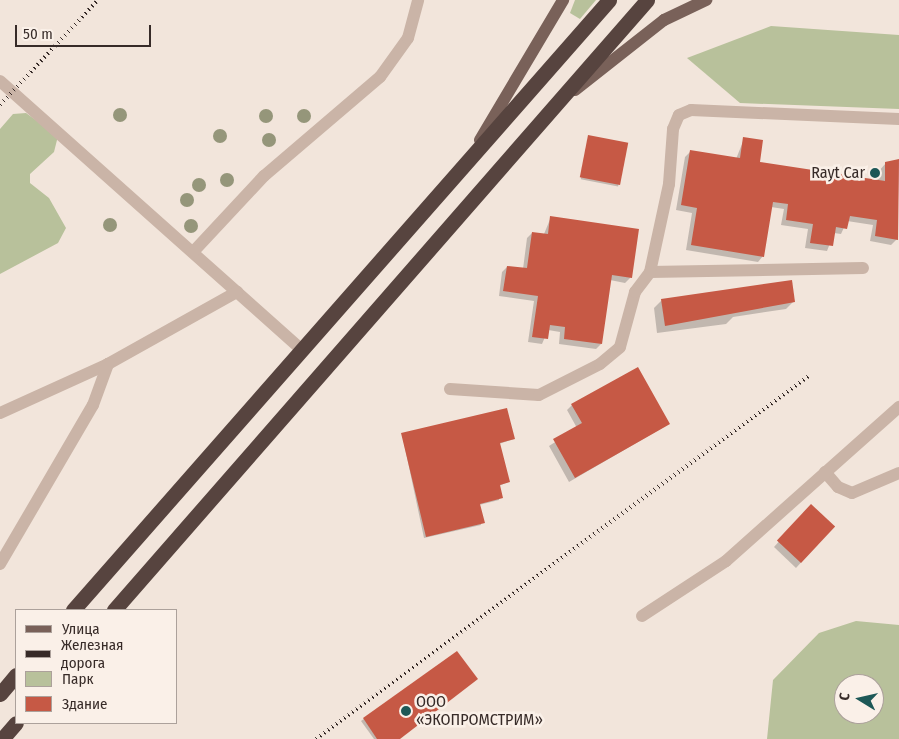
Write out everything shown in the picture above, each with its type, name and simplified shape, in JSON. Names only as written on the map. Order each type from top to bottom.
[{"type":"highway","points":[[74,609],[459,173],[609,0]]},
{"type":"highway","points":[[115,609],[647,0]]},
{"type":"highway","points":[[0,694],[15,676]]},
{"type":"highway","points":[[2,739],[15,724]]},
{"type":"main road","points":[[459,173],[563,0]]},
{"type":"main road","points":[[559,102],[664,20],[706,0]]},
{"type":"lane","points":[[194,251],[264,176],[380,77],[408,38],[418,0]]},
{"type":"lane","points":[[0,80],[194,251],[302,350]]},
{"type":"lane","points":[[450,389],[539,396],[600,364],[620,347],[634,292],[650,272],[661,236],[679,115],[691,110],[899,119]]},
{"type":"lane","points":[[650,272],[862,268]]},
{"type":"lane","points":[[0,414],[108,364],[237,292]]},
{"type":"lane","points":[[0,564],[93,405],[108,364]]},
{"type":"lane","points":[[642,616],[726,561],[899,407]]},
{"type":"lane","points":[[825,472],[838,487],[852,493],[899,473]]},
{"type":"green space","points":[[575,0],[596,0],[580,19],[570,13]]},
{"type":"green space","points":[[771,26],[899,35],[899,109],[740,103],[687,58]]},
{"type":"green space","points":[[26,113],[58,136],[54,152],[30,174],[30,183],[49,198],[66,228],[58,243],[0,274],[0,129],[13,114]]},
{"type":"green space","points":[[856,621],[899,625],[899,739],[767,739],[773,680],[819,633]]},
{"type":"building","points":[[588,135],[628,143],[620,185],[580,177]]},
{"type":"building","points":[[743,137],[763,140],[760,162],[885,181],[885,162],[899,159],[898,240],[875,236],[877,220],[850,216],[847,229],[836,227],[833,246],[810,243],[813,224],[786,220],[788,204],[773,202],[764,257],[691,245],[697,208],[681,205],[690,150],[740,158]]},
{"type":"building","points":[[550,216],[639,229],[632,278],[612,275],[602,344],[564,339],[565,327],[550,325],[548,339],[532,337],[538,296],[503,291],[507,266],[527,268],[532,232],[548,234]]},
{"type":"building","points":[[792,280],[795,302],[665,326],[661,299]]},
{"type":"building","points":[[638,367],[670,424],[575,478],[553,439],[582,423],[571,404]]},
{"type":"building","points":[[507,408],[515,439],[500,443],[510,482],[500,485],[503,498],[480,504],[485,523],[426,537],[401,433]]},
{"type":"building","points":[[811,504],[835,527],[801,563],[777,541]]},
{"type":"building","points":[[457,651],[478,679],[400,739],[377,739],[363,718]]},
{"type":"railway","points":[[0,105],[98,0]]},
{"type":"railway","points":[[316,739],[810,375]]},
{"type":"place","name":"Rayt Car","points":[[875,173]]},
{"type":"place","name":"ООО «ЭКОПРОМСТРИМ»","points":[[406,711]]}]
